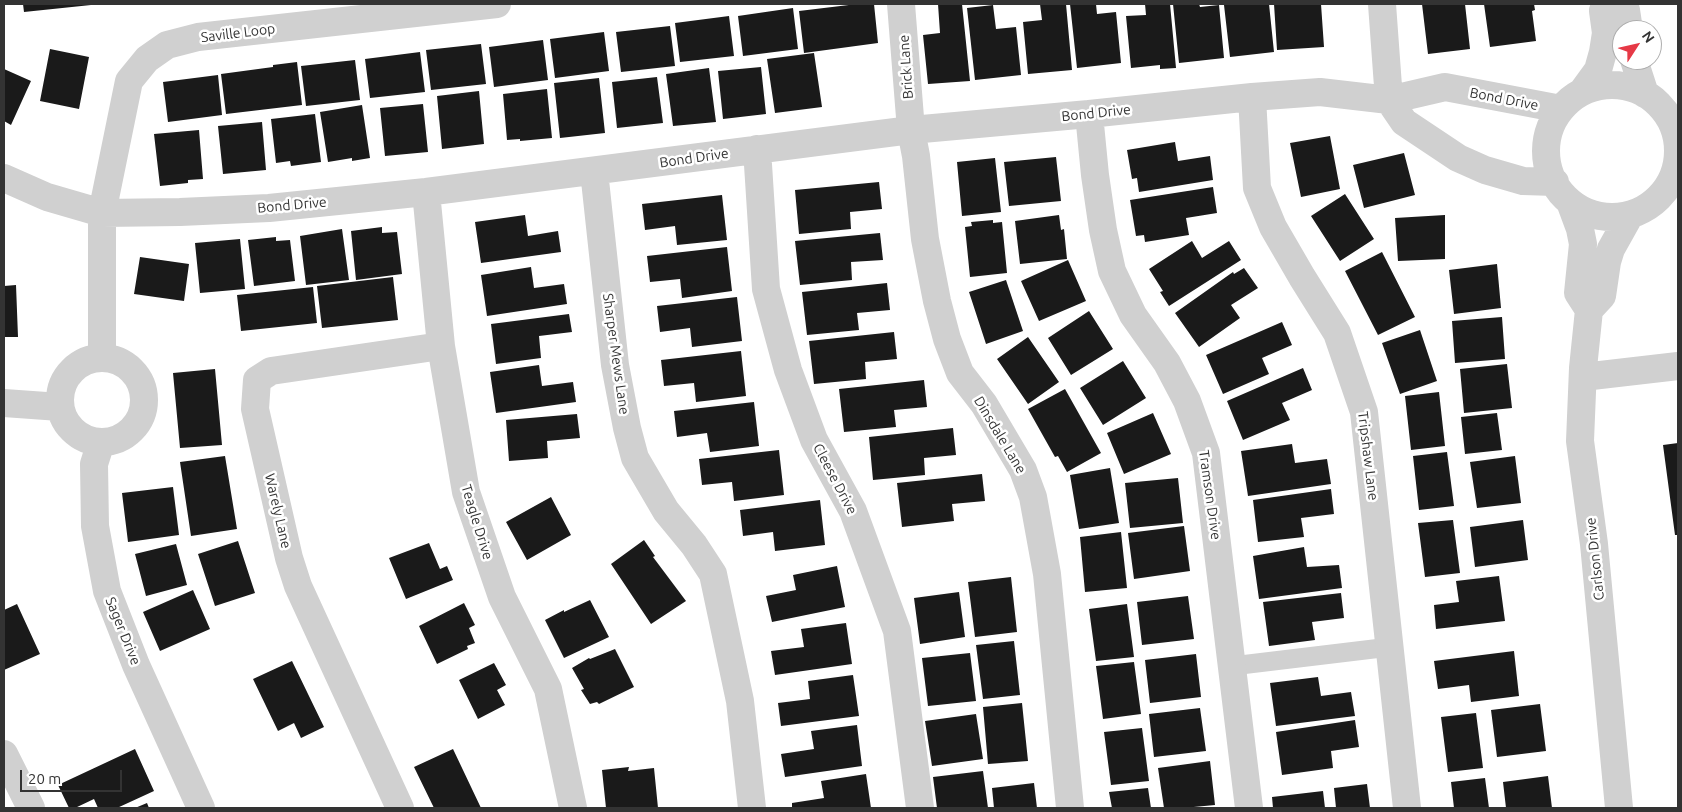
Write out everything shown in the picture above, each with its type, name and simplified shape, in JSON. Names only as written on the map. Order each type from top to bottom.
[{"type":"street","name":"Saville Loop","points":[[102,213],[129,81],[147,59],[167,45],[198,37],[497,4]]},
{"type":"street","name":"Brick Lane","points":[[901,4],[911,130]]},
{"type":"street","points":[[1382,4],[1389,100],[1404,122],[1458,158],[1503,177],[1562,192],[1588,213],[1609,217],[1630,215],[1650,205],[1666,190],[1676,170],[1678,148],[1673,126],[1662,107],[1644,94],[1624,86],[1603,86],[1582,92],[1571,99],[1561,109],[1551,127],[1546,147],[1548,167],[1562,192],[1580,229],[1583,244],[1578,293],[1589,310]]},
{"type":"street","points":[[1582,92],[1598,70],[1606,33],[1603,11],[1612,4]]},
{"type":"street","points":[[1617,4],[1626,10],[1628,20]]},
{"type":"street","points":[[1637,70],[1644,94]]},
{"type":"street","name":"Bond Drive","points":[[4,178],[46,197],[102,213],[180,212],[269,208],[426,192],[911,130],[1252,97],[1320,92],[1389,100],[1445,87],[1561,109]]},
{"type":"street","name":"Tripshaw Lane","points":[[1252,97],[1257,188],[1273,227],[1337,332],[1364,412],[1407,808]]},
{"type":"street","name":"Tramson Drive","points":[[1089,114],[1103,230],[1112,271],[1133,315],[1167,363],[1187,401],[1206,453],[1249,808]]},
{"type":"street","name":"Dinsdale Lane","points":[[911,130],[916,156],[925,239],[937,301],[947,339],[960,372],[984,404],[1023,470],[1033,497],[1047,574],[1070,808]]},
{"type":"street","name":"Cleese Drive","points":[[757,149],[766,289],[788,370],[814,440],[853,511],[897,631],[920,808]]},
{"type":"street","name":"Sharper Mews Lane","points":[[594,171],[615,365],[627,428],[636,458],[666,511],[694,545],[713,574],[740,701],[752,808]]},
{"type":"street","name":"Teagle Drive","points":[[426,192],[441,346],[466,492],[502,597],[548,689],[573,808]]},
{"type":"street","points":[[102,213],[102,358]]},
{"type":"street","name":"Carlson Drive","points":[[1619,808],[1594,544],[1580,442],[1589,310],[1602,296],[1611,249],[1630,215]]},
{"type":"street","name":"Warely Lane","points":[[400,808],[298,586],[289,558],[255,409],[257,380],[271,372],[441,346]]},
{"type":"street","points":[[102,358],[116,361],[129,368],[138,379],[143,393],[143,408],[138,421],[128,432],[116,440],[102,442],[87,439],[74,432],[65,421],[60,407],[60,392],[66,379],[75,367],[88,360],[102,358]]},
{"type":"street","points":[[1583,378],[1678,366]]},
{"type":"street","points":[[4,403],[60,407]]},
{"type":"street","name":"Sager Drive","points":[[102,442],[94,464],[95,526],[106,591],[136,665],[201,808]]},
{"type":"street","points":[[4,754],[31,808]]},
{"type":"lane","points":[[1232,666],[1390,647]]},
{"type":"building","points":[[23,4],[90,4],[91,5],[24,12]]},
{"type":"building","points":[[857,4],[874,4],[878,43],[804,53],[799,11]]},
{"type":"building","points":[[938,4],[962,4],[970,81],[928,84],[923,35],[940,33]]},
{"type":"building","points":[[1040,4],[1066,4],[1072,70],[1028,74],[1023,22],[1042,20]]},
{"type":"building","points":[[1070,4],[1096,4],[1097,14],[1116,12],[1121,63],[1077,68]]},
{"type":"building","points":[[1145,4],[1170,4],[1176,68],[1160,69],[1160,65],[1131,68],[1126,16],[1146,15]]},
{"type":"building","points":[[1173,4],[1199,4],[1200,7],[1219,5],[1224,58],[1179,63]]},
{"type":"building","points":[[1269,4],[1274,52],[1230,57],[1224,5]]},
{"type":"building","points":[[1274,4],[1321,4],[1324,47],[1277,50]]},
{"type":"building","points":[[1422,4],[1465,4],[1470,49],[1428,54]]},
{"type":"building","points":[[1484,4],[1534,4],[1535,10],[1532,11],[1536,41],[1490,47]]},
{"type":"building","points":[[993,5],[996,29],[1016,27],[1021,75],[975,80],[967,8]]},
{"type":"building","points":[[793,8],[798,49],[743,56],[738,16]]},
{"type":"building","points":[[729,16],[734,56],[680,62],[675,23]]},
{"type":"building","points":[[670,26],[675,66],[621,72],[616,32]]},
{"type":"building","points":[[604,32],[609,71],[555,78],[550,39]]},
{"type":"building","points":[[543,40],[548,80],[494,87],[489,47]]},
{"type":"building","points":[[481,44],[486,84],[431,90],[426,50]]},
{"type":"building","points":[[50,49],[89,57],[79,109],[40,101]]},
{"type":"building","points":[[420,52],[425,92],[370,98],[365,59]]},
{"type":"building","points":[[814,53],[822,107],[775,113],[767,59]]},
{"type":"building","points":[[355,60],[360,100],[306,106],[301,66]]},
{"type":"building","points":[[297,62],[302,105],[226,114],[221,74]]},
{"type":"building","points":[[761,67],[766,114],[723,119],[718,71]]},
{"type":"building","points":[[709,68],[716,122],[673,126],[666,74]]},
{"type":"building","points":[[4,69],[31,81],[11,125],[4,121]]},
{"type":"building","points":[[218,75],[222,115],[168,122],[163,82]]},
{"type":"building","points":[[657,77],[663,123],[617,128],[612,82]]},
{"type":"building","points":[[599,78],[605,133],[560,138],[554,83]]},
{"type":"building","points":[[547,89],[552,138],[520,141],[520,139],[507,140],[503,94]]},
{"type":"building","points":[[479,91],[484,144],[442,149],[437,96]]},
{"type":"building","points":[[423,104],[428,152],[385,156],[380,108]]},
{"type":"building","points":[[362,105],[370,158],[352,161],[352,158],[328,162],[320,112]]},
{"type":"building","points":[[315,114],[321,162],[291,166],[290,161],[276,163],[271,119]]},
{"type":"building","points":[[262,122],[266,170],[223,174],[218,126]]},
{"type":"building","points":[[199,130],[203,179],[188,180],[188,183],[160,186],[154,134]]},
{"type":"building","points":[[1330,136],[1340,189],[1301,197],[1290,143]]},
{"type":"building","points":[[1175,142],[1178,161],[1210,156],[1213,180],[1139,192],[1137,178],[1132,179],[1127,150]]},
{"type":"building","points":[[1404,153],[1415,195],[1364,208],[1353,165]]},
{"type":"building","points":[[1056,157],[1061,201],[1009,206],[1004,162]]},
{"type":"building","points":[[995,158],[1001,212],[962,216],[957,162]]},
{"type":"building","points":[[879,182],[882,209],[850,212],[851,229],[799,234],[795,190]]},
{"type":"building","points":[[1213,187],[1217,213],[1186,218],[1189,235],[1145,242],[1144,235],[1136,236],[1130,200]]},
{"type":"building","points":[[1345,194],[1374,239],[1340,261],[1311,216]]},
{"type":"building","points":[[722,195],[727,240],[677,245],[675,226],[645,230],[642,204]]},
{"type":"building","points":[[525,215],[528,236],[558,231],[561,252],[481,263],[475,222]]},
{"type":"building","points":[[1059,215],[1061,230],[1064,229],[1067,259],[1020,264],[1015,221]]},
{"type":"building","points":[[1445,215],[1445,259],[1398,261],[1395,218]]},
{"type":"building","points":[[993,220],[993,223],[1002,222],[1007,273],[970,277],[965,227],[972,226],[971,222]]},
{"type":"building","points":[[382,227],[382,233],[397,232],[402,274],[356,280],[351,231]]},
{"type":"building","points":[[342,229],[349,280],[306,285],[300,236]]},
{"type":"building","points":[[880,233],[883,260],[851,262],[852,280],[800,285],[795,241]]},
{"type":"building","points":[[276,237],[276,241],[290,240],[295,281],[254,286],[248,240]]},
{"type":"building","points":[[240,239],[245,289],[200,293],[195,243]]},
{"type":"building","points":[[1192,241],[1202,258],[1229,241],[1241,260],[1169,306],[1160,292],[1163,291],[1149,269]]},
{"type":"building","points":[[727,247],[732,291],[682,298],[680,279],[650,282],[647,256]]},
{"type":"building","points":[[1382,252],[1415,317],[1378,335],[1345,271]]},
{"type":"building","points":[[140,257],[189,264],[184,301],[134,294]]},
{"type":"building","points":[[1068,260],[1086,301],[1039,321],[1021,281]]},
{"type":"building","points":[[1497,264],[1501,308],[1454,314],[1449,270]]},
{"type":"building","points":[[531,267],[534,288],[564,284],[567,304],[487,316],[481,275]]},
{"type":"building","points":[[1244,268],[1258,288],[1231,305],[1240,318],[1199,347],[1175,313],[1233,272],[1234,274]]},
{"type":"building","points":[[393,277],[398,320],[322,328],[317,286]]},
{"type":"building","points":[[1006,280],[1023,331],[986,344],[969,292]]},
{"type":"building","points":[[887,283],[890,310],[857,313],[859,330],[807,335],[802,292]]},
{"type":"building","points":[[16,285],[18,337],[4,337],[4,286]]},
{"type":"building","points":[[313,287],[317,323],[241,331],[237,295]]},
{"type":"building","points":[[737,297],[742,341],[692,347],[690,328],[660,332],[657,306]]},
{"type":"building","points":[[1089,311],[1113,349],[1071,375],[1048,338]]},
{"type":"building","points":[[569,314],[572,332],[539,336],[541,358],[496,364],[491,324]]},
{"type":"building","points":[[1502,317],[1505,359],[1455,363],[1452,321]]},
{"type":"building","points":[[1282,322],[1292,345],[1262,358],[1269,374],[1223,394],[1206,355]]},
{"type":"building","points":[[1420,330],[1437,381],[1400,394],[1382,343]]},
{"type":"building","points":[[894,332],[897,359],[865,362],[866,379],[814,384],[809,341]]},
{"type":"building","points":[[1028,337],[1059,382],[1028,404],[997,359]]},
{"type":"building","points":[[741,351],[746,396],[696,402],[694,383],[664,386],[661,360]]},
{"type":"building","points":[[1123,361],[1146,398],[1103,425],[1080,388]]},
{"type":"building","points":[[1507,364],[1512,408],[1464,413],[1460,369]]},
{"type":"building","points":[[539,365],[542,386],[573,382],[576,402],[496,413],[490,372]]},
{"type":"building","points":[[1303,368],[1312,390],[1282,403],[1290,420],[1243,440],[1227,401]]},
{"type":"building","points":[[215,369],[222,445],[180,448],[173,373]]},
{"type":"building","points":[[924,380],[927,407],[894,410],[896,427],[844,432],[839,389]]},
{"type":"building","points":[[1065,389],[1101,453],[1067,472],[1058,456],[1055,457],[1028,409]]},
{"type":"building","points":[[1439,392],[1445,446],[1411,450],[1405,396]]},
{"type":"building","points":[[754,402],[759,446],[710,452],[707,433],[677,437],[674,411]]},
{"type":"building","points":[[1153,413],[1171,454],[1124,474],[1107,433]]},
{"type":"building","points":[[1497,413],[1502,450],[1465,454],[1461,417]]},
{"type":"building","points":[[577,414],[580,438],[547,441],[548,458],[509,461],[506,420]]},
{"type":"building","points":[[953,428],[956,455],[924,458],[925,475],[873,480],[869,437]]},
{"type":"building","points":[[1678,443],[1678,535],[1675,535],[1663,445]]},
{"type":"building","points":[[1292,444],[1295,463],[1327,459],[1331,484],[1248,496],[1241,451]]},
{"type":"building","points":[[779,450],[784,495],[734,501],[732,482],[702,485],[699,459]]},
{"type":"building","points":[[1447,452],[1454,506],[1419,510],[1413,456]]},
{"type":"building","points":[[225,456],[237,529],[191,536],[180,462]]},
{"type":"building","points":[[1515,456],[1521,503],[1477,508],[1470,462]]},
{"type":"building","points":[[1110,468],[1119,523],[1079,529],[1070,475]]},
{"type":"building","points":[[982,474],[985,501],[952,504],[954,521],[902,527],[897,483]]},
{"type":"building","points":[[1178,478],[1183,523],[1130,528],[1125,483]]},
{"type":"building","points":[[173,487],[179,535],[128,542],[122,493]]},
{"type":"building","points":[[1331,489],[1334,514],[1301,518],[1304,537],[1258,542],[1253,500]]},
{"type":"building","points":[[551,497],[571,535],[527,560],[506,522]]},
{"type":"building","points":[[820,500],[825,545],[775,551],[773,532],[743,536],[740,510]]},
{"type":"building","points":[[1453,520],[1460,573],[1425,577],[1418,523]]},
{"type":"building","points":[[1523,520],[1528,560],[1475,567],[1470,527]]},
{"type":"building","points":[[1184,526],[1190,571],[1134,579],[1128,533]]},
{"type":"building","points":[[1121,532],[1127,588],[1085,592],[1080,537]]},
{"type":"building","points":[[644,540],[655,556],[653,557],[686,601],[651,624],[611,564]]},
{"type":"building","points":[[238,541],[255,593],[215,606],[198,554]]},
{"type":"building","points":[[429,543],[440,569],[447,566],[453,580],[406,599],[389,558]]},
{"type":"building","points":[[176,544],[187,585],[146,596],[135,554]]},
{"type":"building","points":[[1304,547],[1307,567],[1339,565],[1342,588],[1259,599],[1253,556]]},
{"type":"building","points":[[837,566],[845,607],[772,622],[766,596],[796,590],[793,575]]},
{"type":"building","points":[[1499,576],[1505,621],[1436,629],[1434,605],[1459,602],[1456,581]]},
{"type":"building","points":[[1011,577],[1017,632],[975,637],[968,582]]},
{"type":"building","points":[[193,590],[210,629],[160,651],[143,612]]},
{"type":"building","points":[[959,592],[965,637],[920,644],[914,598]]},
{"type":"building","points":[[1341,593],[1344,618],[1312,622],[1315,640],[1269,646],[1263,602]]},
{"type":"building","points":[[1188,596],[1194,639],[1142,645],[1137,602]]},
{"type":"building","points":[[590,600],[609,637],[564,658],[545,620]]},
{"type":"building","points":[[464,603],[475,625],[469,628],[475,643],[467,646],[468,649],[437,664],[419,626]]},
{"type":"building","points":[[17,604],[40,654],[4,670],[4,610]]},
{"type":"building","points":[[1127,604],[1134,657],[1096,661],[1089,609]]},
{"type":"building","points":[[846,623],[852,664],[775,675],[771,651],[804,647],[801,629]]},
{"type":"building","points":[[1014,641],[1020,695],[983,699],[976,645]]},
{"type":"building","points":[[615,649],[634,687],[599,704],[597,702],[590,704],[581,690],[584,689],[572,668],[589,658]]},
{"type":"building","points":[[1514,651],[1519,696],[1471,702],[1469,685],[1438,689],[1434,661]]},
{"type":"building","points":[[970,653],[976,701],[928,706],[922,658]]},
{"type":"building","points":[[1196,654],[1201,697],[1150,703],[1145,660]]},
{"type":"building","points":[[292,661],[324,727],[301,738],[294,723],[278,731],[253,679]]},
{"type":"building","points":[[1134,662],[1141,714],[1103,719],[1096,666]]},
{"type":"building","points":[[494,663],[506,685],[497,690],[505,705],[478,719],[459,680]]},
{"type":"building","points":[[853,675],[859,716],[781,726],[778,703],[810,699],[808,681]]},
{"type":"building","points":[[1318,677],[1321,696],[1351,692],[1355,716],[1276,726],[1270,683]]},
{"type":"building","points":[[1022,703],[1028,761],[988,764],[983,707]]},
{"type":"building","points":[[1540,704],[1546,751],[1497,757],[1491,710]]},
{"type":"building","points":[[1200,708],[1206,751],[1154,757],[1149,714]]},
{"type":"building","points":[[1476,713],[1483,768],[1448,772],[1441,717]]},
{"type":"building","points":[[976,714],[983,759],[932,766],[925,721]]},
{"type":"building","points":[[1355,720],[1359,747],[1331,751],[1333,768],[1282,775],[1276,732]]},
{"type":"building","points":[[857,725],[862,766],[785,777],[781,754],[814,749],[811,731]]},
{"type":"building","points":[[1142,728],[1149,781],[1111,785],[1104,732]]},
{"type":"building","points":[[135,749],[154,791],[117,808],[98,808],[94,799],[75,808],[69,808],[58,785]]},
{"type":"building","points":[[453,749],[481,808],[434,808],[414,767]]},
{"type":"building","points":[[1210,761],[1215,805],[1164,808],[1158,768]]},
{"type":"building","points":[[629,767],[628,771],[654,768],[658,808],[606,808],[602,770]]},
{"type":"building","points":[[983,771],[988,808],[937,808],[933,777]]},
{"type":"building","points":[[866,774],[871,808],[792,808],[792,803],[824,798],[821,781]]},
{"type":"building","points":[[1548,776],[1552,808],[1506,808],[1503,782]]},
{"type":"building","points":[[1485,778],[1489,808],[1454,808],[1451,782]]},
{"type":"building","points":[[1034,783],[1037,808],[994,808],[992,788]]},
{"type":"building","points":[[1367,784],[1370,808],[1336,808],[1334,788]]},
{"type":"building","points":[[1148,788],[1151,808],[1112,808],[1109,792]]},
{"type":"building","points":[[1323,791],[1325,808],[1273,808],[1272,797]]},
{"type":"building","points":[[147,803],[149,808],[135,808]]}]
